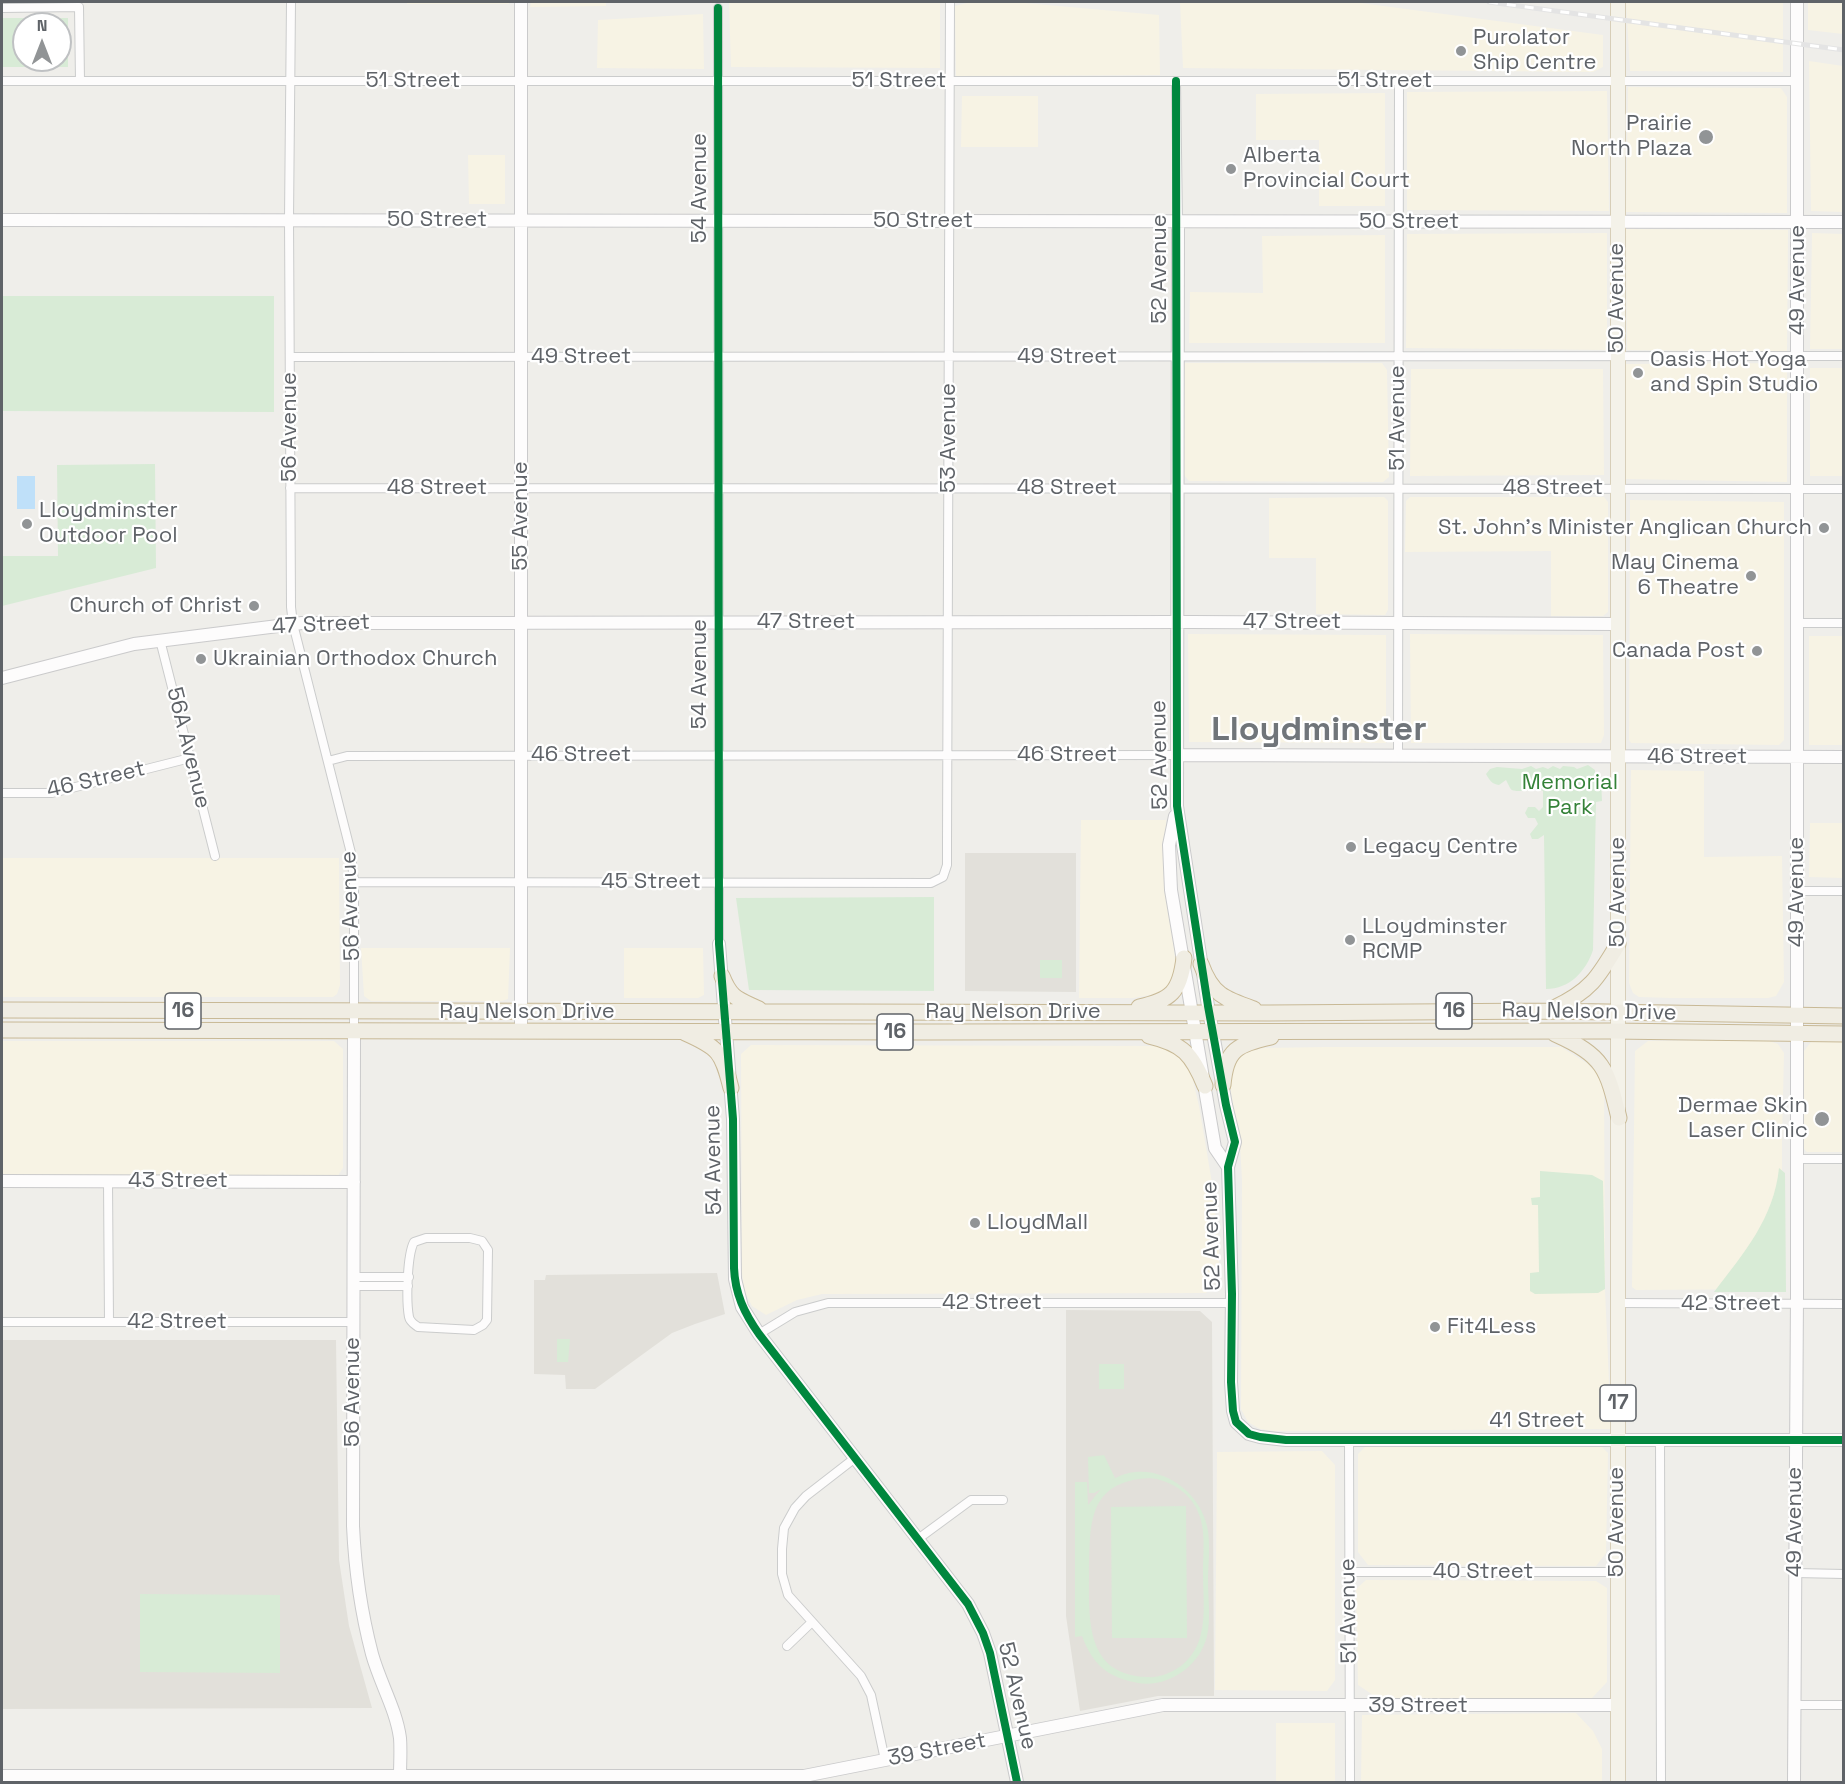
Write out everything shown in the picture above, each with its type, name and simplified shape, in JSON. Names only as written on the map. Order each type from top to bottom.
[{"type":"highway","points":[[1549,1011],[1589,988],[1618,945]]},
{"type":"highway","points":[[1113,1013],[1156,1003],[1170,996],[1177,988],[1184,958]]},
{"type":"highway","points":[[1202,964],[1208,982],[1214,989],[1231,1001],[1269,1013]]},
{"type":"highway","points":[[722,976],[728,992],[739,1000],[765,1011]]},
{"type":"highway","name":"Ray Nelson Drive","points":[[2,1010],[521,1013],[1619,1011],[1844,1016]]},
{"type":"highway","name":"Ray Nelson Drive","points":[[2,1030],[1619,1031],[1844,1034]]},
{"type":"highway","points":[[680,1030],[707,1042],[716,1050],[725,1065],[730,1088]]},
{"type":"highway","points":[[1125,1031],[1163,1039],[1181,1048],[1196,1064],[1205,1086]]},
{"type":"highway","points":[[1550,1031],[1582,1048],[1602,1064],[1609,1078],[1619,1118]]},
{"type":"highway","points":[[1042,1042],[1046,1038],[1064,1032]]},
{"type":"highway","points":[[1222,1085],[1226,1061],[1233,1052],[1259,1040],[1293,1032]]},
{"type":"main road","name":"50 Avenue","points":[[1618,2],[1618,1782]]},
{"type":"street","name":"56 Avenue","points":[[291,2],[289,219],[291,607],[293,624],[351,853],[354,882],[353,1526],[359,1592],[373,1657],[400,1739],[400,1776]]},
{"type":"street","name":"55 Avenue","points":[[521,2],[521,1031]]},
{"type":"street","name":"53 Avenue","points":[[945,874],[948,755],[950,2]]},
{"type":"street","name":"49 Avenue","points":[[1794,1782],[1797,1304],[1797,2]]},
{"type":"street","points":[[2,8],[79,7],[80,81]]},
{"type":"street","name":"54 Avenue","points":[[718,8],[719,944],[734,1142],[735,1279],[742,1306],[759,1334]]},
{"type":"street","name":"51 Street","points":[[2,81],[1797,81]]},
{"type":"street","name":"52 Avenue","points":[[1176,81],[1178,221],[1177,806],[1222,1085],[1235,1142],[1228,1167],[1232,1303],[1231,1397],[1236,1422]]},
{"type":"street","name":"51 Avenue","points":[[1398,756],[1399,81]]},
{"type":"street","name":"50 Street","points":[[2,220],[1844,222]]},
{"type":"street","name":"49 Street","points":[[290,357],[1844,356]]},
{"type":"street","name":"48 Street","points":[[290,488],[1844,489]]},
{"type":"street","name":"47 Street","points":[[2,678],[135,644],[293,624],[1177,622],[1617,624]]},
{"type":"street","points":[[1797,623],[1844,623]]},
{"type":"street","name":"56A Avenue","points":[[160,640],[215,856]]},
{"type":"street","name":"46 Street","points":[[328,760],[347,756],[718,755],[1844,756]]},
{"type":"street","name":"46 Street","points":[[2,794],[52,794],[190,758]]},
{"type":"street","name":"52 Avenue","points":[[1177,806],[1169,845],[1170,874],[1215,1148],[1228,1167]]},
{"type":"street","name":"45 Street","points":[[354,882],[930,883],[940,880],[945,874]]},
{"type":"street","points":[[1797,891],[1844,891]]},
{"type":"street","points":[[1797,1159],[1844,1159]]},
{"type":"street","name":"43 Street","points":[[2,1181],[354,1182]]},
{"type":"street","points":[[108,1181],[109,1322]]},
{"type":"street","points":[[470,1238],[483,1241],[488,1250],[487,1320],[483,1325],[474,1329],[418,1327],[409,1317],[409,1281],[411,1247],[419,1239],[470,1238]]},
{"type":"street","points":[[353,1281],[409,1281]]},
{"type":"street","name":"42 Street","points":[[759,1334],[795,1312],[828,1304],[1232,1303]]},
{"type":"street","name":"42 Street","points":[[1618,1303],[1844,1305]]},
{"type":"street","name":"42 Street","points":[[2,1322],[353,1322]]},
{"type":"street","name":"52 Avenue","points":[[759,1334],[968,1604],[983,1633],[992,1661],[1017,1782]]},
{"type":"street","name":"41 Street","points":[[1236,1422],[1249,1434],[1286,1440],[1844,1440]]},
{"type":"street","name":"51 Avenue","points":[[1349,1439],[1350,1782]]},
{"type":"street","name":"50 Avenue","points":[[1660,1440],[1661,1782]]},
{"type":"street","points":[[855,1458],[806,1496],[795,1508],[784,1528],[783,1574],[788,1595],[861,1676],[872,1695],[885,1760]]},
{"type":"street","points":[[918,1539],[971,1500],[1003,1500]]},
{"type":"street","name":"40 Street","points":[[1348,1572],[1617,1572]]},
{"type":"street","points":[[1795,1573],[1844,1574]]},
{"type":"street","points":[[787,1646],[812,1622]]},
{"type":"street","name":"39 Street","points":[[2,1776],[60,1780],[308,1780],[400,1776],[804,1779],[885,1760],[1163,1705],[1618,1706]]},
{"type":"street","points":[[1794,1705],[1844,1705]]},
{"type":"shaded area","points":[[407,2],[509,2],[509,4],[407,4]]},
{"type":"shaded area","points":[[531,2],[606,2],[606,6],[530,7]]},
{"type":"shaded area","points":[[729,2],[940,2],[940,68],[731,67]]},
{"type":"shaded area","points":[[971,2],[1014,2],[1159,15],[1160,75],[956,76],[955,6]]},
{"type":"shaded area","points":[[1180,2],[1353,2],[1603,35],[1603,67],[1593,72],[1183,68]]},
{"type":"shaded area","points":[[1626,2],[1783,2],[1783,72],[1630,71]]},
{"type":"shaded area","points":[[1808,2],[1843,2],[1843,34],[1808,30]]},
{"type":"shaded area","points":[[703,14],[704,69],[597,68],[598,20]]},
{"type":"shaded area","points":[[1809,61],[1843,66],[1843,212],[1811,211]]},
{"type":"shaded area","name":"Prairie North Plaza","points":[[1628,87],[1781,88],[1787,97],[1787,213],[1626,212]]},
{"type":"shaded area","points":[[1607,91],[1609,211],[1407,210],[1407,92]]},
{"type":"shaded area","points":[[1385,93],[1385,206],[1319,206],[1319,140],[1256,140],[1256,94]]},
{"type":"shaded area","points":[[962,96],[1038,96],[1038,147],[961,147]]},
{"type":"shaded area","points":[[468,155],[505,155],[505,204],[469,204]]},
{"type":"shaded area","points":[[1626,229],[1788,230],[1787,352],[1627,350]]},
{"type":"shaded area","points":[[1607,233],[1607,350],[1406,348],[1407,234]]},
{"type":"shaded area","points":[[1812,233],[1843,234],[1843,349],[1810,349]]},
{"type":"shaded area","points":[[1385,235],[1385,343],[1189,343],[1190,292],[1263,293],[1262,236]]},
{"type":"shaded area","points":[[1184,363],[1382,363],[1387,370],[1389,477],[1383,482],[1189,481],[1184,475]]},
{"type":"shaded area","points":[[1787,363],[1787,482],[1626,479],[1626,364]]},
{"type":"shaded area","points":[[1810,368],[1843,368],[1843,476],[1810,476]]},
{"type":"shaded area","points":[[1411,369],[1603,369],[1604,475],[1410,476]]},
{"type":"shaded area","points":[[1384,497],[1388,501],[1388,610],[1385,615],[1316,614],[1316,558],[1269,558],[1269,498]]},
{"type":"shaded area","points":[[1410,497],[1604,497],[1608,502],[1608,612],[1603,616],[1551,616],[1551,551],[1405,552],[1406,501]]},
{"type":"shaded area","points":[[1630,500],[1784,502],[1784,740],[1779,745],[1631,743],[1629,740]]},
{"type":"shaded area","points":[[1188,634],[1386,635],[1386,743],[1189,742]]},
{"type":"shaded area","points":[[1410,634],[1603,635],[1604,735],[1601,743],[1411,743]]},
{"type":"shaded area","points":[[1809,636],[1843,636],[1843,745],[1809,745]]},
{"type":"shaded area","points":[[1631,770],[1704,771],[1704,857],[1782,856],[1784,982],[1776,996],[1768,998],[1671,998],[1639,997],[1633,993],[1629,983]]},
{"type":"shaded area","points":[[1081,820],[1166,820],[1165,862],[1176,969],[1170,987],[1161,993],[1133,998],[1079,998]]},
{"type":"shaded area","points":[[1810,823],[1843,823],[1843,878],[1809,877]]},
{"type":"shaded area","points":[[965,853],[1076,853],[1076,992],[965,991]]},
{"type":"shaded area","points":[[2,858],[339,858],[340,985],[337,994],[333,997],[2,997]]},
{"type":"shaded area","points":[[361,948],[510,948],[508,999],[502,1001],[371,1001],[364,996]]},
{"type":"shaded area","points":[[624,948],[703,948],[704,995],[698,998],[624,998]]},
{"type":"shaded area","points":[[1820,1039],[1843,1039],[1843,1152],[1807,1152],[1803,1148],[1804,1051],[1811,1042]]},
{"type":"shaded area","points":[[1766,1040],[1778,1044],[1784,1053],[1782,1289],[1636,1290],[1632,1287],[1635,1051],[1648,1041]]},
{"type":"shaded area","points":[[2,1041],[334,1041],[343,1049],[343,1168],[337,1177],[2,1176]]},
{"type":"shaded area","points":[[751,1045],[1161,1046],[1182,1058],[1190,1068],[1212,1183],[1219,1245],[1219,1276],[1206,1293],[822,1294],[797,1300],[766,1315],[752,1306],[744,1290],[742,1273],[741,1054]]},
{"type":"shaded area","points":[[1561,1047],[1588,1064],[1600,1077],[1604,1084],[1605,1289],[1611,1429],[1275,1431],[1260,1429],[1248,1422],[1241,1409],[1242,1180],[1240,1144],[1229,1081],[1233,1060],[1251,1051],[1264,1048]]},
{"type":"shaded area","points":[[717,1273],[725,1314],[672,1333],[595,1389],[566,1389],[565,1375],[534,1374],[534,1280],[545,1280],[546,1275]]},
{"type":"shaded area","points":[[1066,1310],[1200,1311],[1212,1322],[1214,1696],[1158,1696],[1080,1711],[1066,1616]]},
{"type":"shaded area","points":[[2,1340],[336,1340],[339,1560],[349,1626],[372,1708],[2,1709]]},
{"type":"shaded area","points":[[1601,1446],[1608,1453],[1606,1553],[1596,1566],[1368,1565],[1358,1552],[1358,1454],[1365,1447]]},
{"type":"shaded area","points":[[1322,1451],[1335,1465],[1335,1680],[1327,1691],[1215,1690],[1217,1452]]},
{"type":"shaded area","points":[[1366,1580],[1596,1581],[1607,1588],[1607,1682],[1591,1699],[1379,1699],[1358,1685],[1356,1589]]},
{"type":"shaded area","points":[[1576,1713],[1593,1731],[1602,1749],[1602,1782],[1361,1782],[1362,1715]]},
{"type":"shaded area","points":[[1276,1723],[1335,1723],[1335,1782],[1276,1782]]},
{"type":"green space","points":[[2,18],[12,18],[12,67],[2,67]]},
{"type":"green space","points":[[2,296],[274,296],[274,412],[2,411]]},
{"type":"green space","points":[[155,464],[156,568],[2,606],[2,556],[58,556],[57,465]]},
{"type":"green space","name":"Memorial Park","points":[[1588,765],[1595,770],[1595,776],[1601,781],[1602,801],[1596,802],[1593,950],[1581,972],[1570,982],[1546,989],[1544,835],[1538,839],[1532,839],[1530,834],[1538,824],[1535,818],[1528,818],[1525,813],[1528,807],[1535,807],[1539,811],[1543,807],[1543,791],[1539,789],[1538,780],[1530,781],[1523,791],[1515,791],[1510,788],[1506,780],[1497,785],[1491,782],[1486,774],[1490,769],[1497,767],[1522,769],[1531,766],[1536,769],[1543,767],[1548,769],[1553,766],[1560,769],[1563,766],[1577,769]]},
{"type":"green space","points":[[934,897],[934,991],[749,990],[736,898]]},
{"type":"green space","points":[[1040,960],[1062,960],[1062,978],[1040,978]]},
{"type":"green space","points":[[1779,1168],[1785,1173],[1786,1292],[1714,1292],[1746,1249],[1764,1219],[1776,1186]]},
{"type":"green space","points":[[1540,1171],[1592,1175],[1603,1181],[1605,1289],[1598,1293],[1535,1294],[1530,1291],[1530,1273],[1539,1272],[1538,1205],[1532,1205],[1531,1198],[1540,1197]]},
{"type":"green space","points":[[557,1339],[570,1339],[568,1362],[557,1362]]},
{"type":"green space","points":[[1099,1364],[1124,1364],[1124,1389],[1099,1389]]},
{"type":"green space","points":[[1104,1455],[1115,1478],[1112,1480],[1127,1474],[1142,1472],[1170,1479],[1194,1499],[1207,1526],[1209,1616],[1207,1636],[1203,1647],[1190,1665],[1181,1673],[1160,1682],[1138,1683],[1110,1673],[1096,1662],[1082,1636],[1075,1637],[1075,1482],[1087,1482],[1088,1505],[1101,1489],[1089,1493],[1088,1457]],"holes":[[[1157,1479],[1182,1491],[1191,1500],[1199,1514],[1204,1539],[1204,1611],[1201,1635],[1190,1657],[1169,1673],[1147,1677],[1127,1674],[1112,1666],[1101,1655],[1095,1642],[1089,1608],[1090,1538],[1096,1508],[1103,1496],[1114,1487],[1129,1481]]]},
{"type":"green space","points":[[1186,1506],[1187,1638],[1112,1638],[1111,1507]]},
{"type":"green space","points":[[140,1594],[280,1595],[280,1673],[140,1672]]},
{"type":"water","points":[[17,476],[35,476],[35,509],[17,509]]},
{"type":"railway","points":[[1489,2],[1844,50]]},
{"type":"cycle path","points":[[718,8],[719,944],[733,1119],[736,1286],[745,1310],[759,1334],[968,1604],[983,1633],[990,1653],[1017,1782]]},
{"type":"cycle path","points":[[1176,81],[1177,806],[1208,1006],[1235,1142],[1228,1167],[1232,1294],[1231,1382],[1236,1422],[1249,1434],[1286,1440],[1844,1440]]},
{"type":"place","name":"Purolator Ship Centre","points":[[1461,51]]},
{"type":"place","name":"Prairie North Plaza","points":[[1706,137]]},
{"type":"place","name":"Alberta Provincial Court","points":[[1231,169]]},
{"type":"place","name":"Oasis Hot Yoga and Spin Studio","points":[[1638,373]]},
{"type":"place","name":"Lloydminster Outdoor Pool","points":[[27,524]]},
{"type":"place","name":"St. John's Minister Anglican Church","points":[[1824,528]]},
{"type":"place","name":"May Cinema 6 Theatre","points":[[1751,576]]},
{"type":"place","name":"Church of Christ","points":[[254,606]]},
{"type":"place","name":"Canada Post","points":[[1757,651]]},
{"type":"place","name":"Ukrainian Orthodox Church","points":[[201,659]]},
{"type":"place","name":"Legacy Centre","points":[[1351,847]]},
{"type":"place","name":"LLoydminster RCMP","points":[[1350,940]]},
{"type":"place","name":"Dermae Skin Laser Clinic","points":[[1822,1119]]},
{"type":"place","name":"LloydMall","points":[[975,1223]]},
{"type":"place","name":"Fit4Less","points":[[1435,1327]]},
{"type":"district","name":"Lloydminster","points":[[1319,731]]}]
